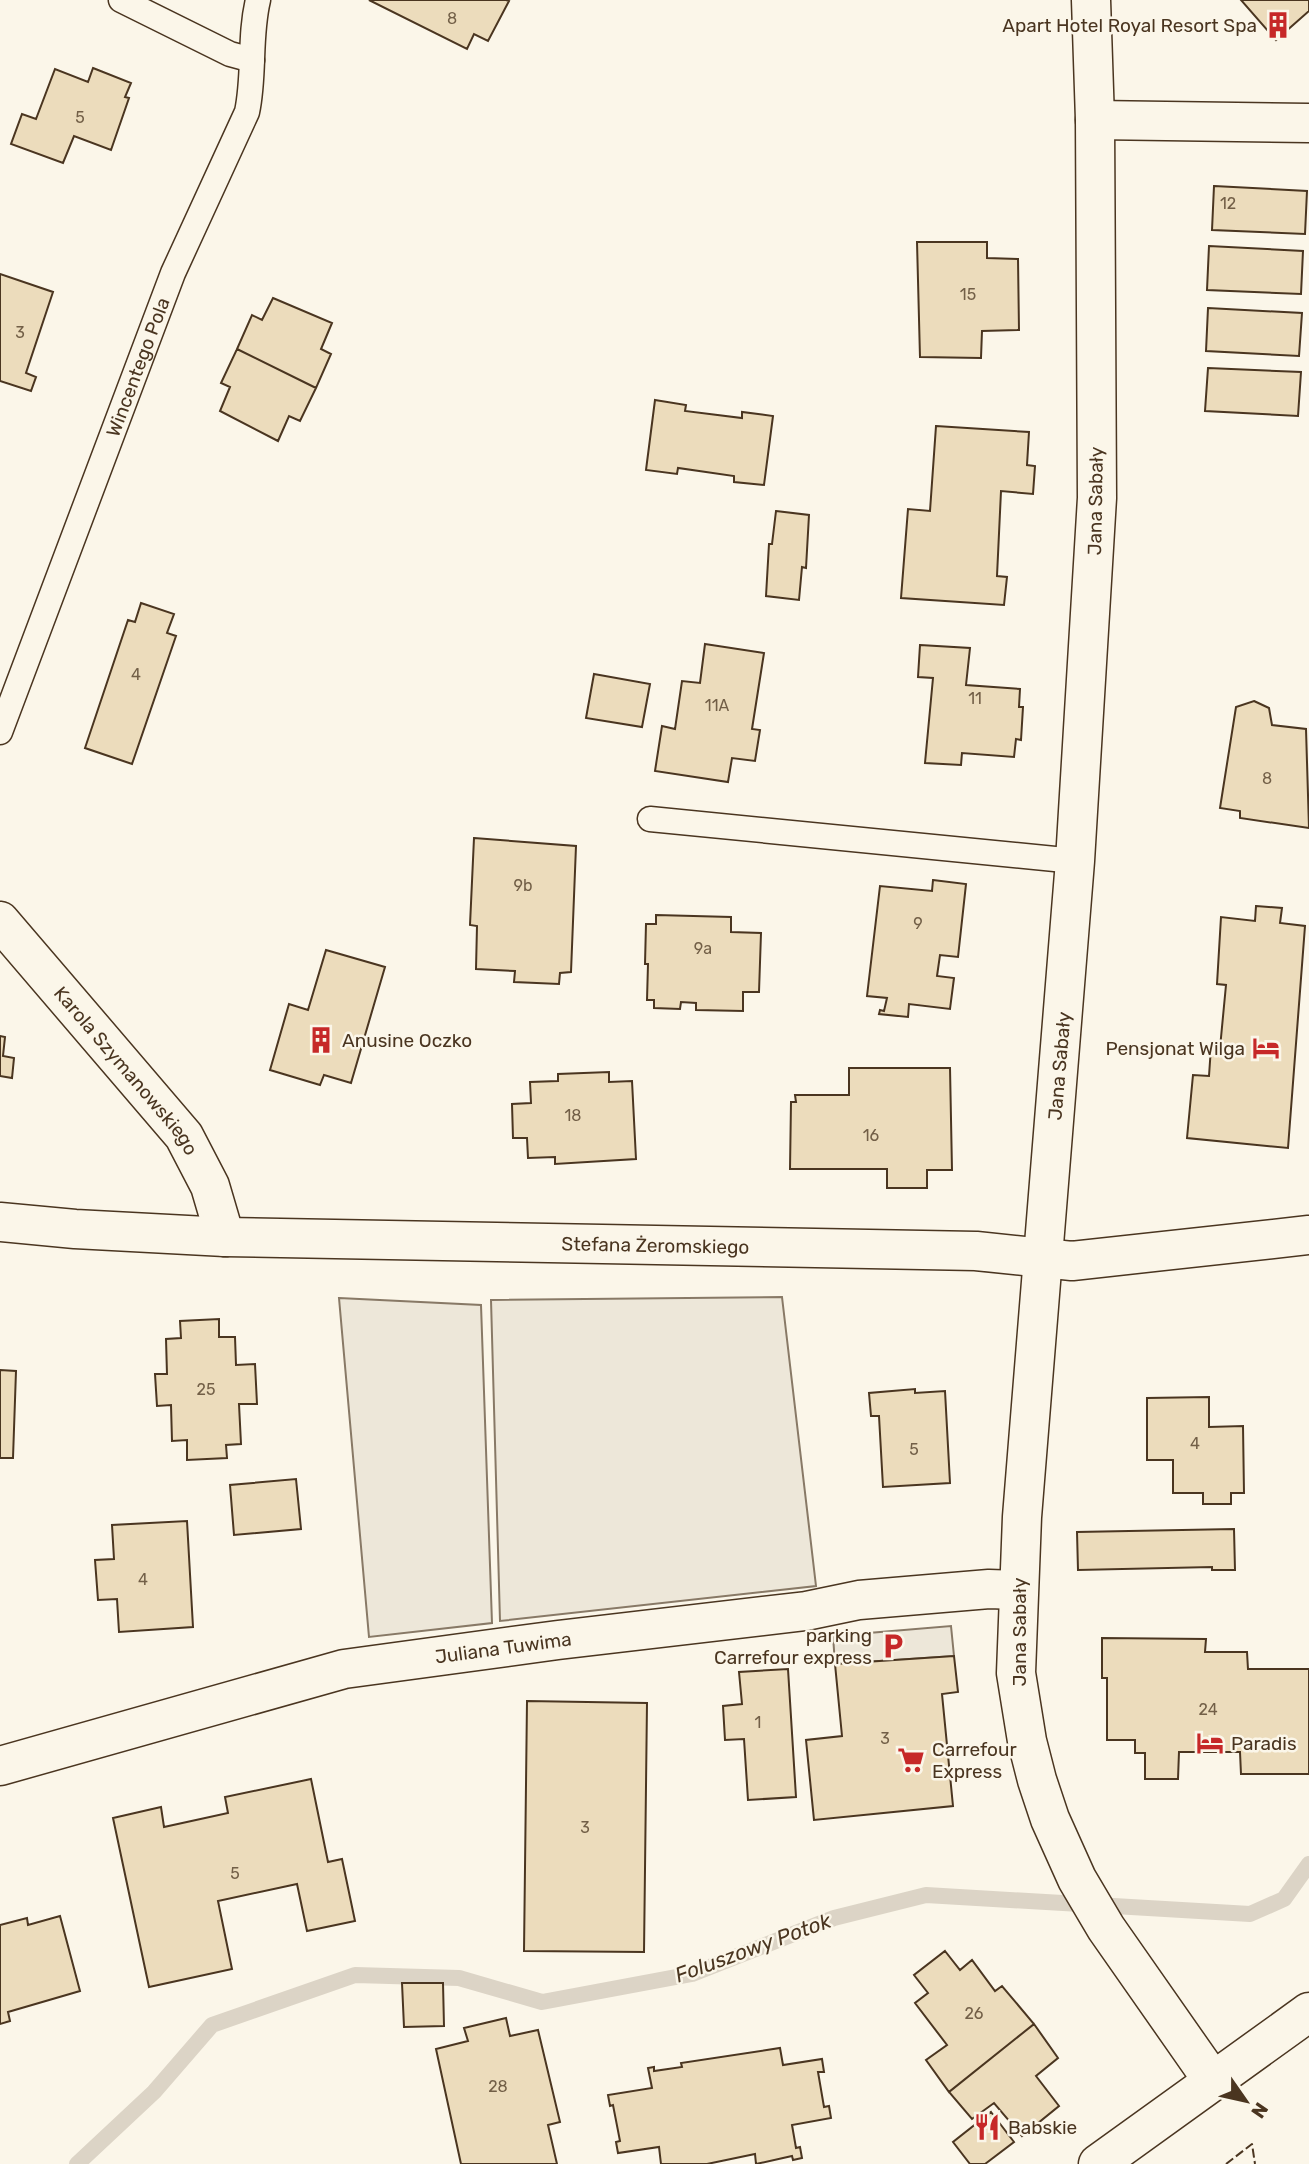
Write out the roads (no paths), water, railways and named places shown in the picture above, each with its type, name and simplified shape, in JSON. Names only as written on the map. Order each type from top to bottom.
[{"type":"street","name":"Jana Sabały","points":[[1091,0],[1095,120],[1097,498],[1075,861],[1017,1590],[1016,1673],[1037,1780],[1060,1841],[1086,1895],[1128,1961],[1213,2081]]},
{"type":"street","points":[[1095,120],[1309,123]]},
{"type":"street","name":"Karola Szymanowskiego","points":[[0,921],[184,1136],[210,1186],[225,1237]]},
{"type":"street","name":"Stefana Żeromskiego","points":[[0,1222],[225,1237],[976,1251],[1072,1261],[1112,1259],[1309,1235]]},
{"type":"street","name":"Juliana Tuwima","points":[[0,1766],[344,1670],[558,1640],[806,1611],[885,1597],[1017,1590]]},
{"type":"street","points":[[1098,2164],[1309,2012]]},
{"type":"lane","points":[[121,0],[230,54],[252,60]]},
{"type":"lane","name":"Wincentego Pola","points":[[0,732],[173,273],[247,112],[253,85],[252,60],[258,0]]},
{"type":"lane","points":[[650,819],[1075,861]]},
{"type":"waterway","name":"Foluszowy Potok","points":[[77,2164],[154,2092],[212,2025],[355,1975],[459,1978],[542,2002],[692,1974],[834,1918],[926,1895],[1250,1914],[1284,1899],[1309,1864]]},
{"type":"place","name":"Apart Hotel Royal Resort Spa","points":[[1278,25]]},
{"type":"place","name":"Anusine Oczko","points":[[321,1040]]},
{"type":"place","name":"Pensjonat Wilga","points":[[1266,1048]]},
{"type":"place","name":"parking Carrefour express","points":[[893,1646]]},
{"type":"place","name":"Paradis","points":[[1210,1743]]},
{"type":"place","name":"Carrefour Express","points":[[911,1760]]},
{"type":"place","name":"Babskie","points":[[987,2127]]}]
